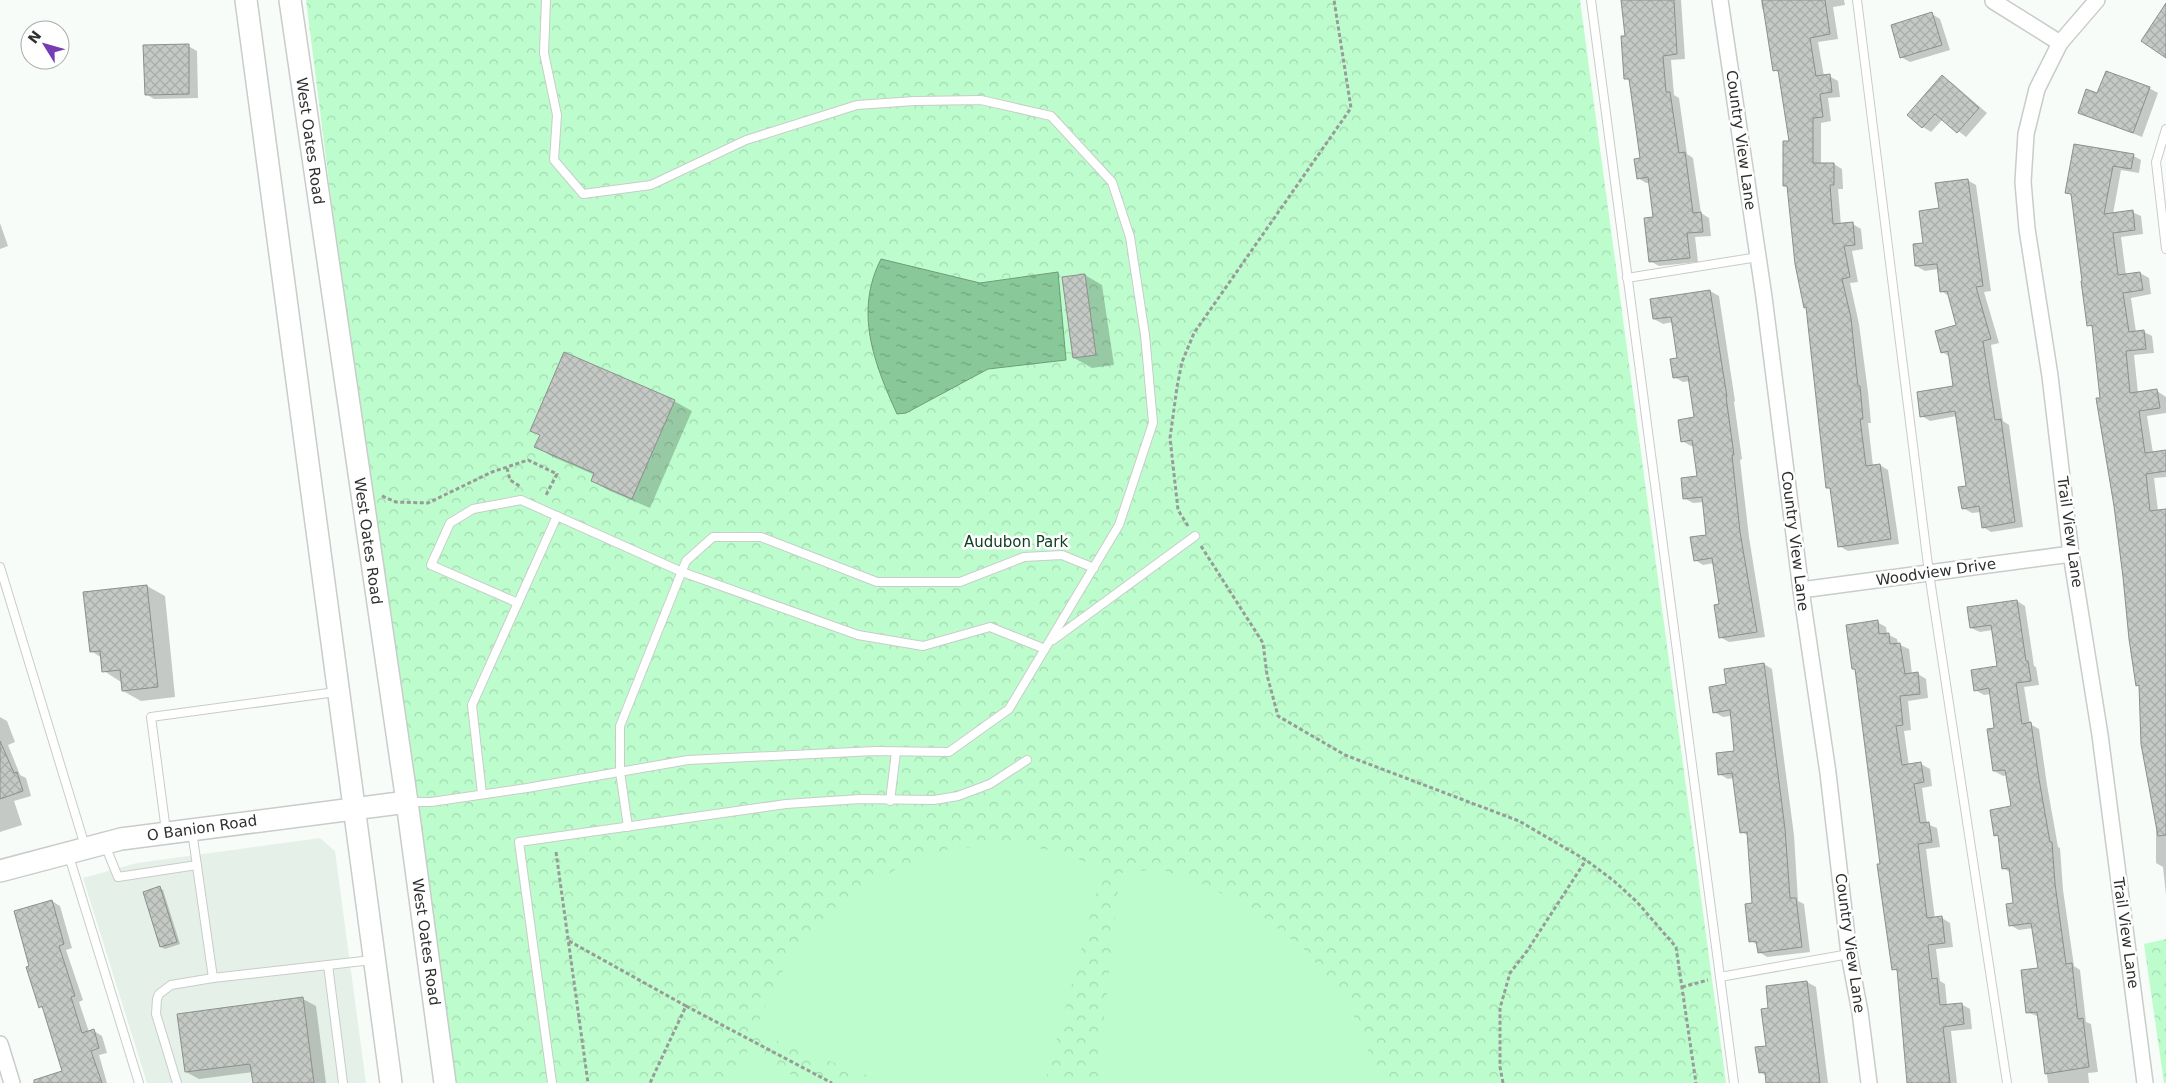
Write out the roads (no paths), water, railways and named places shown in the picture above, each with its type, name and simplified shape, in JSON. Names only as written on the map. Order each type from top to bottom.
[{"type":"main road","points":[[246,0],[391,1083]]},
{"type":"main road","name":"West Oates Road","points":[[290,0],[407,802],[444,1083]]},
{"type":"main road","name":"O Banion Road","points":[[0,871],[121,839],[407,802]]},
{"type":"street","name":"Country View Lane","points":[[1720,0],[1758,257],[1801,590],[1828,772],[1849,954],[1860,1012],[1869,1083]]},
{"type":"street","points":[[1993,0],[2060,43]]},
{"type":"street","name":"Trail View Lane","points":[[2097,0],[2060,43],[2037,89],[2026,134],[2024,182],[2027,230],[2050,376],[2072,554],[2101,745],[2145,1083]]},
{"type":"street","name":"Woodview Drive","points":[[1801,590],[2072,554]]},
{"type":"street","points":[[0,1044],[9,1082]]},
{"type":"lane","points":[[407,802],[431,802],[688,760],[896,752],[949,752],[1009,709],[1119,525],[1153,423],[1145,335],[1130,238],[1112,182],[1051,116],[981,100],[914,101],[857,105],[746,140],[651,185],[583,194],[554,160],[557,115],[544,54],[546,0]]},
{"type":"lane","points":[[1591,0],[1734,1083]]},
{"type":"lane","points":[[1857,0],[1929,573],[2007,1083]]},
{"type":"lane","points":[[2166,129],[2156,162],[2166,249]]},
{"type":"lane","points":[[1627,278],[1758,257]]},
{"type":"lane","points":[[518,603],[431,565],[450,522],[474,509],[522,500],[682,572],[858,635],[923,646],[990,627],[1047,646]]},
{"type":"lane","points":[[482,794],[472,705],[557,516]]},
{"type":"lane","points":[[1047,646],[1195,536]]},
{"type":"lane","points":[[628,827],[620,772],[620,726],[686,561],[714,537],[761,537],[877,582],[960,582],[1024,557],[1062,555],[1094,568]]},
{"type":"lane","points":[[0,567],[86,848],[139,1083]]},
{"type":"lane","points":[[166,832],[151,717],[338,692]]},
{"type":"lane","points":[[890,801],[896,752]]},
{"type":"lane","points":[[552,1083],[519,842],[786,804],[860,799],[890,801],[934,800],[958,796],[990,784],[1027,760]]},
{"type":"lane","points":[[192,829],[213,978]]},
{"type":"lane","points":[[86,848],[118,877],[197,865]]},
{"type":"lane","points":[[1720,977],[1849,954]]},
{"type":"lane","points":[[178,1083],[156,1014],[159,994],[171,985],[213,978],[374,960]]},
{"type":"lane","points":[[328,965],[343,1083]]},
{"type":"water","points":[[881,259],[980,283],[1058,272],[1066,360],[988,369],[906,413],[897,414],[875,357],[868,318],[869,298],[873,279]]},
{"type":"park label","name":"Audubon Park","points":[[1016,542]]}]
